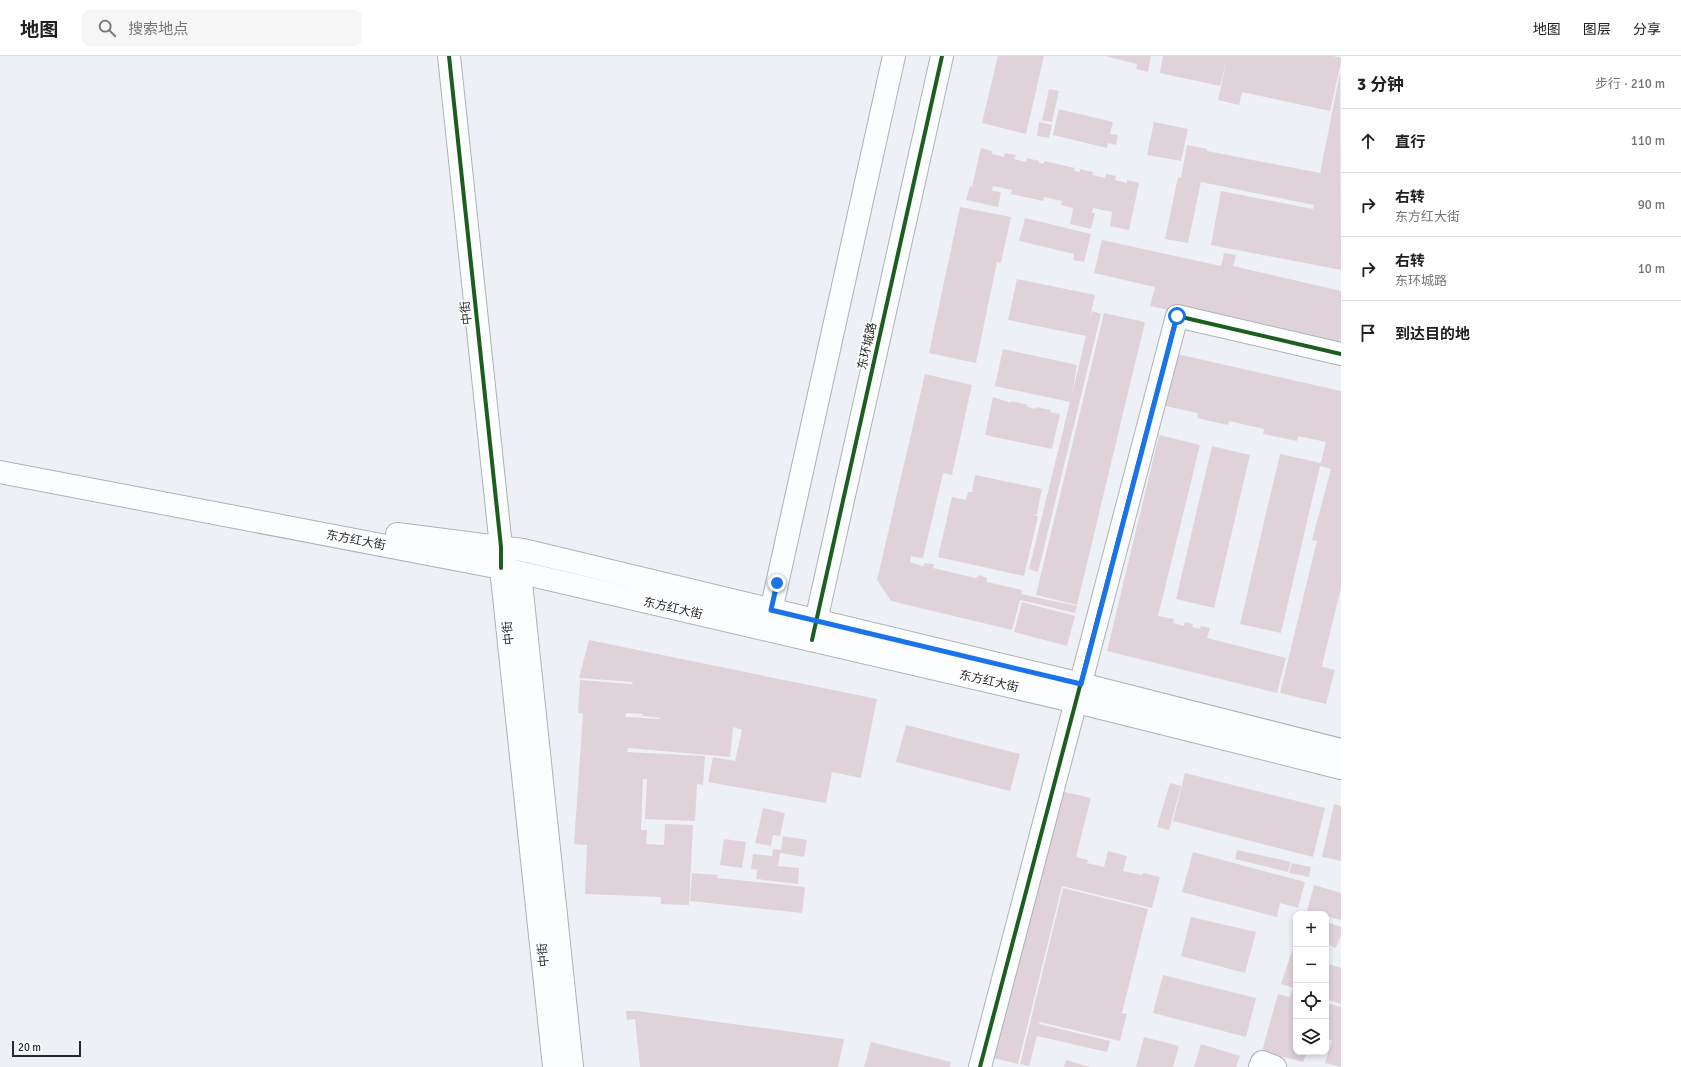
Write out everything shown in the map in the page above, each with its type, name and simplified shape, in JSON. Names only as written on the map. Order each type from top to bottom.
[{"type":"main road","name":"中街","points":[[449,56],[501,547],[511,571],[572,1067]]},
{"type":"main road","points":[[769,619],[894,56]]},
{"type":"main road","name":"东环城路","points":[[814,630],[942,56]]},
{"type":"main road","points":[[980,1067],[1177,316],[1341,354]]},
{"type":"main road","name":"东方红大街","points":[[0,460],[361,530],[523,550],[769,619],[1079,693],[1341,750]]},
{"type":"main road","name":"东方红大街","points":[[0,472],[511,571],[769,619]]},
{"type":"main road","name":"中街","points":[[511,571],[554,1067]]},
{"type":"main road","name":"东方红大街","points":[[1079,693],[1341,768]]},
{"type":"main road","points":[[1260,1067],[1262,1062],[1275,1067]]},
{"type":"building","points":[[998,56],[1044,56],[1026,134],[982,123]]},
{"type":"building","points":[[1105,56],[1151,56],[1148,72],[1136,69],[1137,64]]},
{"type":"building","points":[[1163,56],[1333,56],[1341,58],[1341,62],[1330,111],[1242,92],[1239,105],[1218,100],[1227,59],[1220,86],[1160,73]]},
{"type":"building","points":[[1340,73],[1341,270],[1211,245],[1221,191],[1313,209],[1314,205],[1201,182],[1188,243],[1165,239],[1178,177],[1181,178],[1187,145],[1207,149],[1207,151],[1320,173]]},
{"type":"building","points":[[1049,89],[1059,91],[1052,122],[1042,120]]},
{"type":"building","points":[[1059,109],[1113,122],[1110,134],[1118,135],[1116,145],[1108,143],[1107,148],[1053,135]]},
{"type":"building","points":[[1039,122],[1052,125],[1049,138],[1037,136]]},
{"type":"building","points":[[1154,122],[1188,129],[1181,161],[1147,155]]},
{"type":"building","points":[[981,148],[992,151],[992,154],[1004,157],[1005,153],[1016,155],[1014,159],[1026,162],[1027,158],[1044,164],[1044,161],[1075,168],[1074,171],[1080,172],[1080,169],[1093,172],[1092,175],[1105,178],[1106,174],[1116,176],[1115,180],[1127,183],[1127,180],[1139,183],[1129,230],[1110,226],[1112,212],[1093,208],[1092,213],[1095,213],[1091,229],[1070,224],[1073,208],[1061,205],[1062,201],[1044,197],[1043,201],[1011,194],[1012,190],[993,186],[992,191],[1001,192],[998,207],[966,200],[970,186],[972,187]]},
{"type":"building","points":[[960,207],[1011,217],[1001,263],[997,262],[976,363],[929,353]]},
{"type":"building","points":[[1025,218],[1091,234],[1084,262],[1073,260],[1074,254],[1019,241]]},
{"type":"building","points":[[1102,240],[1221,266],[1224,253],[1236,255],[1233,266],[1341,291],[1341,345],[1150,306],[1155,287],[1094,273]]},
{"type":"building","points":[[1017,279],[1095,295],[1089,321],[1092,311],[1101,314],[1038,572],[1029,569],[1070,402],[995,386],[1003,349],[1077,365],[1072,394],[1086,336],[1008,320]]},
{"type":"building","points":[[1104,313],[1145,322],[1077,605],[1036,595]]},
{"type":"building","points":[[1177,354],[1341,391],[1341,588],[1322,666],[1319,666],[1335,670],[1326,704],[1280,693],[1317,541],[1312,540],[1331,469],[1320,466],[1281,633],[1240,624],[1280,454],[1321,463],[1326,442],[1298,436],[1297,441],[1263,434],[1264,429],[1229,421],[1228,425],[1197,418],[1198,413],[1165,406]]},
{"type":"building","points":[[925,374],[972,385],[952,475],[943,473],[923,558],[911,556],[910,562],[922,566],[924,566],[924,563],[934,564],[933,568],[976,578],[979,575],[987,578],[987,582],[1022,590],[1021,594],[1077,606],[1075,613],[1020,600],[1012,630],[891,601],[877,580]]},
{"type":"building","points":[[993,397],[1011,403],[1011,401],[1028,405],[1027,407],[1051,410],[1050,412],[1060,414],[1052,449],[985,435]]},
{"type":"building","points":[[1159,435],[1200,445],[1158,616],[1174,619],[1173,623],[1184,626],[1185,622],[1193,624],[1192,627],[1200,629],[1201,626],[1210,628],[1207,638],[1286,658],[1277,693],[1107,651]]},
{"type":"building","points":[[1212,446],[1250,455],[1214,608],[1176,599]]},
{"type":"building","points":[[975,475],[1042,489],[1037,514],[1033,515],[1038,516],[1024,576],[938,557],[952,497],[966,500],[968,492],[972,492]]},
{"type":"building","points":[[1022,602],[1075,616],[1067,646],[1014,632]]},
{"type":"building","points":[[589,640],[877,699],[861,778],[832,772],[826,803],[708,782],[713,757],[735,761],[742,730],[733,727],[730,757],[628,748],[627,752],[705,756],[703,785],[697,784],[695,821],[645,819],[647,779],[643,779],[641,830],[647,830],[646,844],[664,845],[665,824],[693,825],[689,905],[661,904],[661,897],[585,894],[587,845],[574,844],[583,714],[578,713],[580,680],[632,684],[633,682],[579,678]],"holes":[[[626,713],[643,714],[643,716],[660,719],[625,717]]]},
{"type":"building","points":[[906,725],[1020,754],[1010,791],[896,762]]},
{"type":"building","points":[[1185,773],[1325,808],[1313,857],[1173,821]]},
{"type":"building","points":[[1170,783],[1181,786],[1169,830],[1157,827]]},
{"type":"building","points":[[1060,791],[1091,798],[1076,857],[1088,860],[1087,863],[1104,867],[1108,851],[1127,856],[1123,871],[1142,875],[1143,873],[1160,877],[1152,908],[1062,886],[1018,1064],[993,1058]]},
{"type":"building","points":[[1334,804],[1341,806],[1341,861],[1322,857]]},
{"type":"building","points":[[763,808],[785,813],[780,836],[773,835],[771,846],[755,843]]},
{"type":"building","points":[[783,836],[807,840],[804,857],[780,853],[778,866],[799,868],[798,884],[756,879],[757,870],[751,869],[753,854],[772,856],[773,849],[781,850]]},
{"type":"building","points":[[724,839],[746,842],[742,868],[720,865]]},
{"type":"building","points":[[1237,850],[1291,862],[1288,872],[1235,859]]},
{"type":"building","points":[[1193,852],[1305,882],[1298,908],[1280,903],[1277,917],[1182,892]]},
{"type":"building","points":[[1292,863],[1311,867],[1309,877],[1289,873]]},
{"type":"building","points":[[692,873],[718,875],[717,878],[805,887],[802,913],[690,901]]},
{"type":"building","points":[[1314,885],[1341,893],[1341,920],[1329,917],[1329,911],[1307,911]]},
{"type":"building","points":[[1063,888],[1148,909],[1122,1013],[1127,1014],[1120,1041],[1040,1022],[1039,1024],[1110,1041],[1107,1052],[1037,1036],[1029,1066],[1020,1064]]},
{"type":"building","points":[[1191,917],[1256,932],[1245,973],[1181,956]]},
{"type":"building","points":[[1329,923],[1341,927],[1341,935],[1336,948],[1329,945]]},
{"type":"building","points":[[1292,951],[1293,988],[1281,984]]},
{"type":"building","points":[[1329,964],[1341,968],[1341,1004],[1329,1000]]},
{"type":"building","points":[[1163,975],[1256,998],[1246,1037],[1153,1013]]},
{"type":"building","points":[[1293,988],[1293,1055],[1306,1055],[1303,1062],[1262,1051],[1278,994],[1290,997]]},
{"type":"building","points":[[1329,1004],[1341,1007],[1341,1067],[1325,1063],[1327,1055],[1329,1055],[1332,1040],[1329,1040]]},
{"type":"building","points":[[626,1011],[638,1011],[844,1039],[838,1067],[640,1067],[635,1019],[627,1020]]},
{"type":"building","points":[[1144,1037],[1179,1046],[1173,1067],[1136,1067]]},
{"type":"building","points":[[871,1042],[951,1062],[950,1067],[864,1067]]},
{"type":"building","points":[[1201,1044],[1240,1056],[1236,1067],[1194,1067]]},
{"type":"building","points":[[1066,1060],[1090,1067],[1064,1067]]},
{"type":"cycle path","points":[[449,56],[501,547],[501,568]]},
{"type":"cycle path","points":[[812,640],[942,56]]},
{"type":"cycle path","points":[[980,1067],[1177,316],[1341,354]]},
{"type":"route","points":[[777,583],[771,610],[1081,684],[1177,316]]}]
